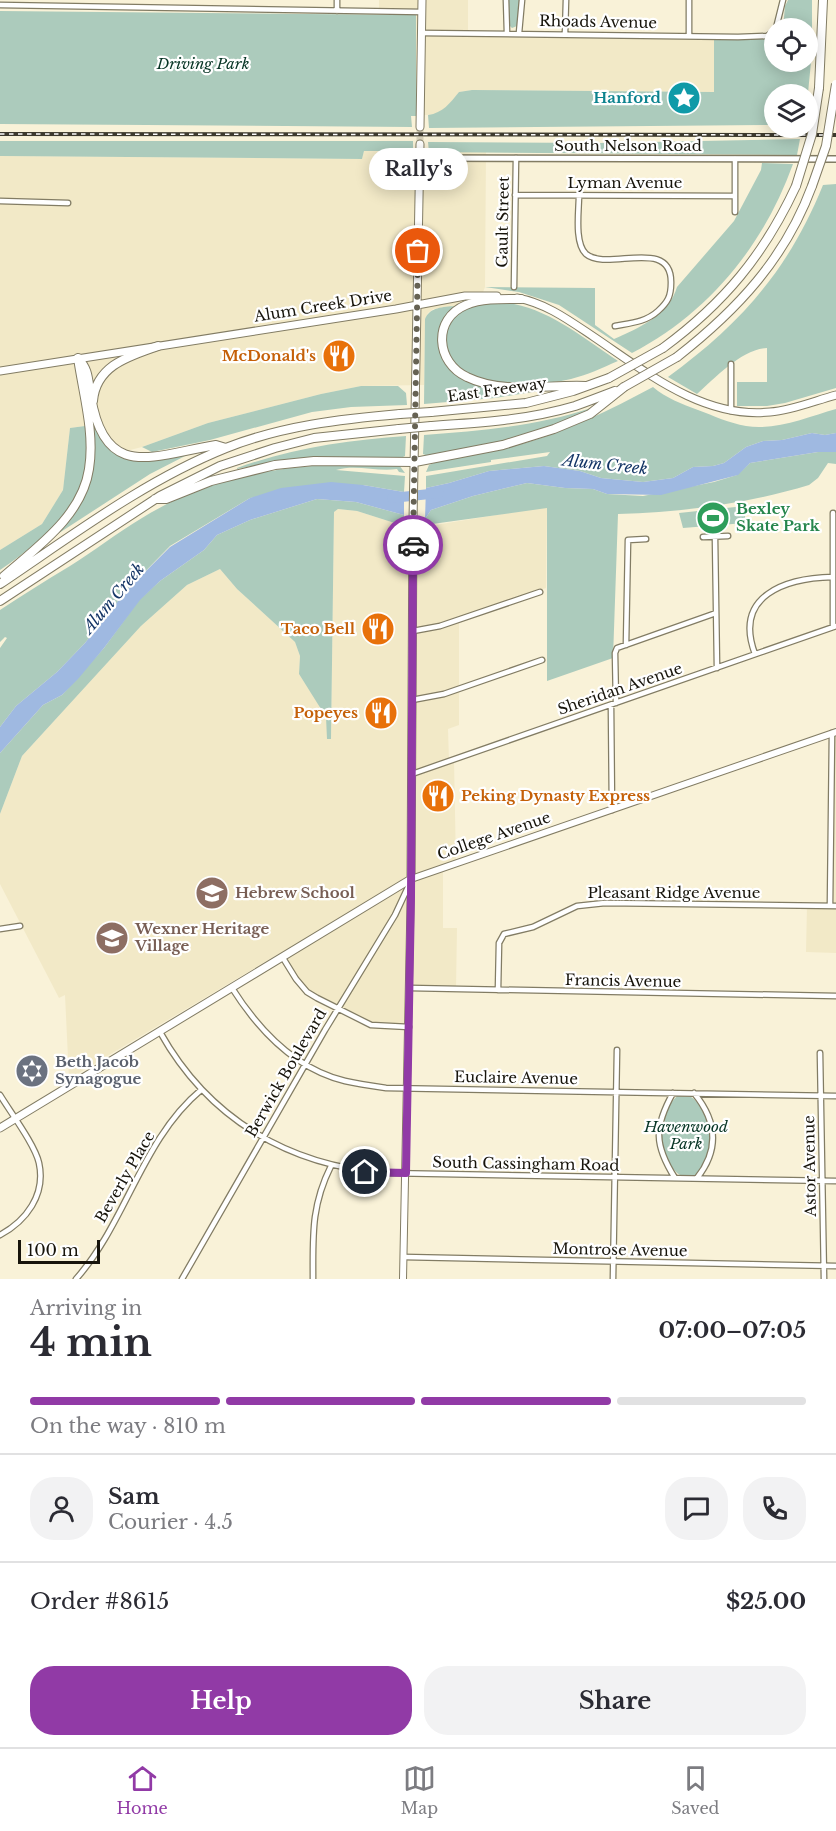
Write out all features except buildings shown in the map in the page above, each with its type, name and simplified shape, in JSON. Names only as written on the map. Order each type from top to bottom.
[{"type":"highway","name":"East Freeway","points":[[0,584],[152,484],[226,448],[310,425],[400,414],[526,403],[586,387],[609,378],[663,348],[700,320],[731,289],[769,238],[796,186],[812,134],[819,88],[823,0]]},
{"type":"highway","name":"East Freeway","points":[[0,601],[155,499],[220,466],[275,447],[324,437],[479,423],[544,413],[576,405],[624,387],[677,357],[710,331],[757,283],[794,226],[812,186],[826,146],[836,84]]},
{"type":"highway","points":[[521,299],[476,302],[463,306],[453,313],[446,324],[442,339],[444,353],[450,364],[470,379],[498,385],[534,388],[563,385],[586,387]]},
{"type":"highway","points":[[93,413],[95,389],[111,366],[158,346]]},
{"type":"highway","points":[[78,358],[85,365],[93,413],[103,436],[114,447],[129,456],[155,457],[216,446],[226,448]]},
{"type":"highway","points":[[0,579],[56,529],[73,506],[85,484],[89,469],[90,442],[78,358]]},
{"type":"highway","points":[[155,499],[166,499],[211,481],[275,465],[314,461],[415,462],[504,445],[554,429],[590,414],[624,387]]},
{"type":"main road","points":[[420,127],[422,0]]},
{"type":"main road","points":[[404,1279],[410,988],[413,521],[420,144]]},
{"type":"main road","name":"Alum Creek Drive","points":[[0,371],[465,296],[494,296],[521,299],[540,305],[564,317],[678,390],[700,402],[731,411],[759,413],[777,411],[836,395]]},
{"type":"main road","name":"College Avenue","points":[[0,1128],[411,879],[834,732]]},
{"type":"street","points":[[96,0],[96,7]]},
{"type":"street","points":[[166,0],[166,8]]},
{"type":"street","points":[[253,9],[254,0]]},
{"type":"street","points":[[337,0],[337,11]]},
{"type":"street","points":[[506,0],[507,33]]},
{"type":"street","points":[[519,33],[522,0]]},
{"type":"street","points":[[565,34],[566,0]]},
{"type":"street","points":[[689,0],[689,36]]},
{"type":"street","points":[[778,18],[783,0]]},
{"type":"street","points":[[0,5],[28,3],[96,7],[422,12]]},
{"type":"street","name":"Rhoads Avenue","points":[[421,33],[764,36]]},
{"type":"street","name":"South Nelson Road","points":[[420,158],[836,159]]},
{"type":"street","name":"Gault Street","points":[[514,287],[516,158]]},
{"type":"street","points":[[735,159],[735,212]]},
{"type":"street","name":"Lyman Avenue","points":[[515,195],[735,196]]},
{"type":"street","points":[[579,195],[579,238],[580,246],[585,253],[597,258],[651,258],[661,261],[669,268],[671,282],[669,299],[654,315],[645,320],[615,326]]},
{"type":"street","points":[[0,201],[68,203]]},
{"type":"street","points":[[731,364],[731,411]]},
{"type":"street","points":[[833,513],[835,626]]},
{"type":"street","points":[[703,537],[728,536]]},
{"type":"street","points":[[715,537],[717,668]]},
{"type":"street","points":[[626,645],[628,540],[646,539]]},
{"type":"street","points":[[755,654],[750,633],[751,621],[762,599],[782,585],[801,579],[833,577]]},
{"type":"street","points":[[413,631],[440,626],[540,592]]},
{"type":"street","points":[[612,810],[613,704],[617,648],[716,613]]},
{"type":"street","name":"Sheridan Avenue","points":[[412,774],[835,626]]},
{"type":"street","points":[[412,700],[444,694],[542,660]]},
{"type":"street","points":[[830,906],[834,732]]},
{"type":"street","name":"Berwick Boulevard","points":[[182,1279],[337,1009],[395,915],[411,879]]},
{"type":"street","name":"Pleasant Ridge Avenue","points":[[498,990],[499,943],[504,934],[533,927],[577,906],[605,903],[836,906]]},
{"type":"street","points":[[0,929],[20,926]]},
{"type":"street","points":[[283,958],[307,992],[337,1009],[370,1025],[409,1027]]},
{"type":"street","name":"Euclaire Avenue","points":[[232,988],[270,1038],[305,1064],[343,1080],[386,1088],[836,1096]]},
{"type":"street","name":"Francis Avenue","points":[[410,988],[836,996]]},
{"type":"street","name":"South Cassingham Road","points":[[160,1032],[172,1053],[201,1090],[224,1112],[262,1138],[293,1153],[331,1166],[365,1172],[836,1181]]},
{"type":"street","points":[[613,1279],[617,1050]]},
{"type":"street","name":"Astor Avenue","points":[[820,1053],[824,1279]]},
{"type":"street","name":"Beverly Place","points":[[76,1279],[97,1251],[167,1127],[201,1090]]},
{"type":"street","points":[[673,1093],[662,1114],[658,1136],[663,1159],[675,1178]]},
{"type":"street","points":[[694,1093],[708,1113],[713,1136],[709,1159],[697,1178]]},
{"type":"street","points":[[0,1095],[39,1162],[39,1186],[34,1202],[26,1215],[0,1235]]},
{"type":"street","points":[[313,1279],[315,1206],[331,1166]]},
{"type":"street","name":"Montrose Avenue","points":[[404,1257],[836,1266]]},
{"type":"shaded area","points":[[379,0],[468,0],[468,33],[714,38],[714,92],[472,90],[459,92],[447,107],[436,114],[416,116],[416,15],[379,14]]},
{"type":"shaded area","points":[[364,151],[486,152],[485,287],[479,303],[433,309],[428,313],[425,319],[424,385],[361,386],[321,394],[208,423],[126,451],[114,443],[100,424],[70,428],[63,490],[42,524],[0,550],[0,156],[362,159]]},
{"type":"shaded area","points":[[547,508],[546,588],[459,620],[459,725],[448,729],[449,761],[454,759],[456,865],[443,870],[443,928],[457,928],[456,988],[411,988],[410,1030],[376,1029],[309,994],[278,954],[69,1079],[65,995],[59,998],[0,884],[0,814],[22,756],[141,626],[187,585],[220,569],[237,589],[295,642],[300,656],[299,674],[327,717],[327,739],[331,738],[334,512],[338,509],[357,511],[404,526],[429,526]]},
{"type":"shaded area","points":[[836,732],[836,953],[806,952],[807,906],[829,906],[832,733]]},
{"type":"green space","points":[[509,0],[520,0],[518,23],[512,28],[509,25]]},
{"type":"green space","points":[[788,0],[812,0],[812,18],[784,18]]},
{"type":"green space","name":"Driving Park","points":[[0,11],[416,15],[416,116],[411,116],[412,127],[0,124]]},
{"type":"green space","points":[[714,38],[764,38],[764,72],[810,72],[809,84],[764,84],[764,125],[429,128],[428,115],[442,110],[459,92],[472,90],[714,92]]},
{"type":"green space","points":[[800,139],[797,155],[429,152],[428,142],[599,143]]},
{"type":"green space","points":[[0,141],[413,141],[413,151],[364,151],[362,159],[0,156]]},
{"type":"green space","points":[[762,163],[793,164],[781,194],[750,249],[709,297],[686,318],[660,337],[632,353],[559,305],[519,292],[485,287],[595,288],[595,325],[614,339],[624,335],[652,319],[667,305],[677,287],[734,221],[761,170]]},
{"type":"green space","points":[[836,184],[836,388],[785,403],[767,406],[737,406],[737,382],[767,382],[767,348],[748,353],[720,373],[697,394],[668,377],[718,336],[760,293],[795,243],[823,185]]},
{"type":"green space","points":[[476,303],[514,304],[542,313],[568,327],[618,361],[571,379],[555,382],[516,384],[477,377],[461,369],[450,356],[446,339],[448,326],[455,316]]},
{"type":"green space","points":[[455,306],[449,314],[440,351],[453,372],[532,392],[495,398],[424,404],[425,319],[434,310]]},
{"type":"green space","points":[[361,386],[398,386],[406,393],[407,405],[351,407],[312,412],[210,440],[152,452],[142,447],[208,423]]},
{"type":"green space","points":[[653,387],[680,403],[746,426],[780,425],[836,409],[836,433],[825,435],[812,433],[782,440],[763,441],[746,447],[724,463],[693,467],[673,478],[643,482],[601,478],[580,471],[544,466],[489,471],[426,488],[426,476],[547,456],[550,452],[426,472],[429,465],[439,461],[507,448],[553,434]]},
{"type":"green space","points":[[591,408],[593,410],[574,418],[494,444],[428,456],[423,454],[424,435],[529,423]]},
{"type":"green space","points":[[92,425],[103,441],[141,460],[153,461],[186,453],[187,455],[150,474],[56,535],[85,491]]},
{"type":"green space","points":[[85,426],[88,459],[84,477],[68,509],[29,549],[0,570],[0,550],[42,524],[63,490],[70,428]]},
{"type":"green space","points":[[406,436],[405,456],[403,457],[299,460],[237,469],[278,455],[320,446]]},
{"type":"green space","points":[[818,452],[836,452],[836,464],[828,463],[818,478],[809,485],[715,506],[618,514],[613,658],[547,681],[547,508],[425,525],[425,519],[431,510],[473,496],[527,483],[593,489],[607,494],[643,496],[714,482],[737,475],[750,463]]},
{"type":"green space","points":[[328,465],[399,465],[405,473],[397,469],[344,468],[336,470],[405,476],[404,492],[363,485],[250,498],[170,546],[126,591],[85,643],[57,672],[16,706],[0,727],[0,648],[7,638],[5,637],[0,642],[0,610],[142,518],[186,495],[231,479],[279,470]]},
{"type":"green space","points":[[317,499],[356,502],[404,515],[404,526],[357,511],[338,509],[334,512],[331,739],[327,739],[326,717],[299,674],[300,656],[295,642],[237,589],[220,569],[187,585],[141,626],[22,756],[0,814],[0,753],[43,705],[62,695],[104,648],[139,600],[160,581],[204,550],[217,535],[250,520]]},
{"type":"green space","name":"Bexley Skate Park","points":[[745,506],[745,523],[683,528],[679,513]]},
{"type":"green space","name":"Havenwood Park","points":[[677,1096],[694,1099],[701,1108],[708,1127],[709,1147],[702,1166],[695,1175],[677,1173],[670,1165],[662,1145],[662,1124],[665,1114]]},
{"type":"water","points":[[812,433],[825,435],[836,433],[836,452],[818,452],[750,463],[738,475],[661,495],[607,494],[593,489],[527,483],[473,496],[431,510],[425,519],[426,488],[489,471],[544,466],[580,471],[601,478],[643,482],[673,478],[693,467],[724,463],[746,447],[763,441],[782,440]]},
{"type":"water","points":[[331,482],[404,492],[404,515],[356,502],[317,499],[250,520],[217,535],[204,550],[160,581],[140,600],[78,679],[62,695],[43,705],[0,753],[0,727],[16,706],[57,672],[85,643],[126,591],[170,547],[250,498],[281,488]]},
{"type":"waterway","name":"Alum Creek","points":[[392,498],[439,493]]},
{"type":"tunnel","points":[[420,127],[420,144]]},
{"type":"railway","points":[[0,134],[836,135]]},
{"type":"way so far","points":[[413,545],[418,251]]},
{"type":"place","name":"Hanford","points":[[684,98]]},
{"type":"place","name":"Rally's","points":[[418,251]]},
{"type":"place","name":"McDonald's","points":[[339,356]]},
{"type":"place","name":"Bexley Skate Park","points":[[713,518]]},
{"type":"place","name":"Taco Bell","points":[[378,629]]},
{"type":"place","name":"Popeyes","points":[[381,713]]},
{"type":"place","name":"Peking Dynasty Express","points":[[438,796]]},
{"type":"place","name":"Hebrew School","points":[[212,893]]},
{"type":"place","name":"Wexner Heritage Village","points":[[112,938]]},
{"type":"place","name":"Beth Jacob Synagogue","points":[[32,1071]]},
{"type":"route","points":[[365,1172],[406,1173],[411,897],[413,545]]}]
